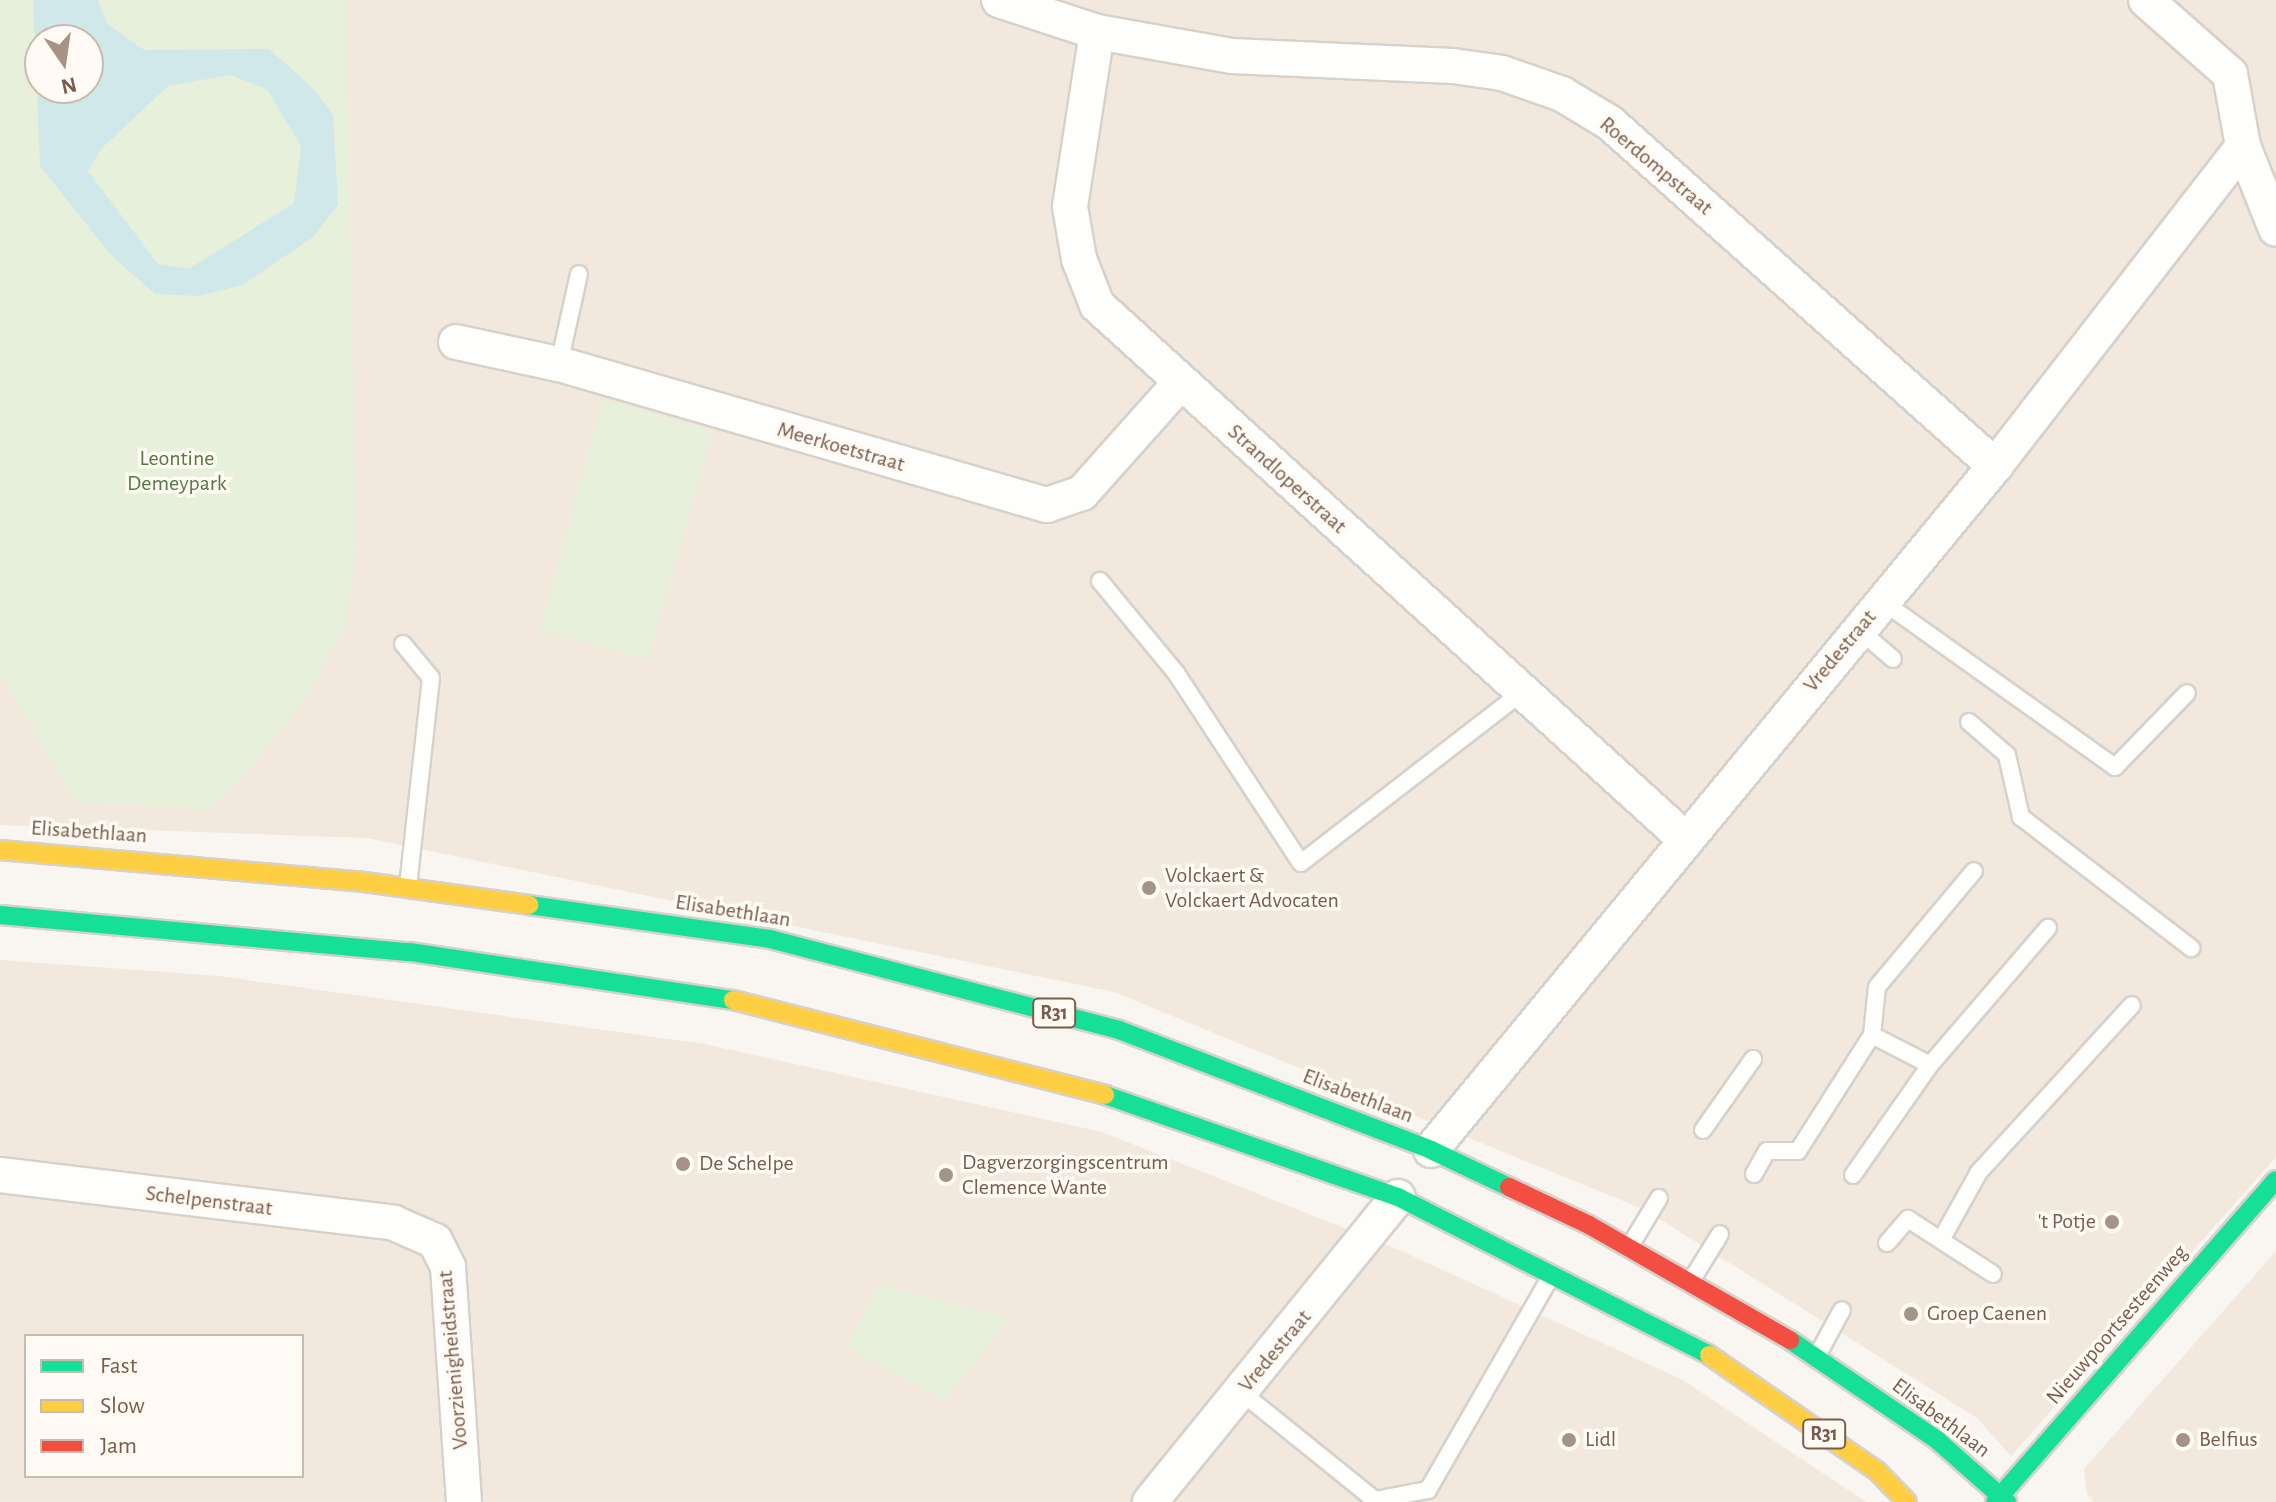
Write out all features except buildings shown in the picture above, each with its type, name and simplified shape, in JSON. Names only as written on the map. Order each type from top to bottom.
[{"type":"main road","name":"Elisabethlaan","points":[[0,850],[195,864],[408,888],[770,939],[1119,1030],[1427,1156],[1629,1248],[1816,1358],[1937,1440],[2000,1500]]},
{"type":"main road","name":"R31","points":[[0,915],[410,952],[745,1002],[1077,1085],[1402,1191],[1552,1274],[1687,1340],[1877,1471],[1907,1502]]},
{"type":"main road","name":"Nieuwpoortsesteenweg","points":[[2000,1500],[2276,1180]]},
{"type":"street","name":"Roerdompstraat","points":[[999,0],[1097,32],[1232,56],[1477,69],[1562,94],[1610,123],[1995,466]]},
{"type":"street","points":[[2146,0],[2230,74],[2243,146],[2276,229]]},
{"type":"street","name":"Strandloperstraat","points":[[1097,32],[1070,207],[1079,259],[1097,305],[1685,839]]},
{"type":"street","name":"Vredestraat","points":[[1427,1156],[1995,466],[2243,146]]},
{"type":"street","name":"Meerkoetstraat","points":[[456,342],[559,364],[1047,505],[1082,493],[1180,383]]},
{"type":"street","name":"Schelpenstraat","points":[[0,1175],[394,1223],[416,1233]]},
{"type":"street","name":"Vredestraat","points":[[1150,1502],[1402,1191]]},
{"type":"street","name":"Voorzienigheidstraat","points":[[416,1233],[435,1241],[448,1267],[464,1502]]},
{"type":"lane","points":[[559,364],[579,274]]},
{"type":"lane","points":[[1100,581],[1176,673],[1301,863],[1522,692]]},
{"type":"lane","points":[[1882,601],[2115,767],[2187,693]]},
{"type":"lane","points":[[1858,629],[1893,659]]},
{"type":"lane","points":[[403,644],[431,678],[408,888]]},
{"type":"lane","points":[[1969,722],[2007,755],[2021,817],[2191,948]]},
{"type":"lane","points":[[1754,1174],[1767,1151],[1798,1151],[1872,1035],[1877,987],[1974,871]]},
{"type":"lane","points":[[1853,1175],[1930,1065],[2048,928]]},
{"type":"lane","points":[[1941,1240],[1979,1172],[2132,1005]]},
{"type":"lane","points":[[1872,1035],[1930,1065]]},
{"type":"lane","points":[[1703,1130],[1753,1059]]},
{"type":"lane","points":[[1629,1248],[1659,1198]]},
{"type":"lane","points":[[1887,1243],[1908,1219],[1993,1274]]},
{"type":"lane","points":[[1691,1282],[1720,1234]]},
{"type":"lane","points":[[1241,1392],[1375,1500],[1428,1490],[1552,1274]]},
{"type":"lane","points":[[1816,1358],[1842,1310]]},
{"type":"shaded area","points":[[0,0],[2276,0],[2276,1157],[2011,1456],[1977,1418],[1645,1210],[1114,992],[367,838],[0,825]]},
{"type":"shaded area","points":[[0,960],[219,976],[704,1044],[1102,1132],[1397,1249],[1683,1380],[1866,1502],[0,1502]]},
{"type":"shaded area","points":[[2276,1251],[2276,1502],[2095,1502],[2087,1494],[2084,1469]]},
{"type":"green space","name":"Leontine Demeypark","points":[[0,0],[346,0],[356,553],[343,630],[308,695],[247,773],[209,810],[75,802],[0,673]]},
{"type":"green space","points":[[602,399],[713,431],[648,660],[540,630]]},
{"type":"green space","points":[[879,1284],[1009,1319],[944,1401],[847,1346]]},
{"type":"water","points":[[33,0],[98,0],[107,23],[144,50],[269,49],[315,90],[333,116],[338,205],[313,237],[243,285],[198,296],[155,294],[111,255],[40,166],[37,104],[104,104],[104,24],[34,24]],"holes":[[[230,75],[267,89],[301,146],[294,203],[189,269],[158,264],[88,171],[102,148],[168,86]]]},
{"type":"traffic: fast","points":[[529,905],[770,939],[1119,1030],[1431,1150],[1509,1187]]},
{"type":"traffic: fast","points":[[0,915],[410,952],[733,1000]]},
{"type":"traffic: fast","points":[[1105,1095],[1398,1197],[1709,1355]]},
{"type":"traffic: fast","points":[[1995,1502],[2276,1180]]},
{"type":"traffic: fast","points":[[1790,1340],[1937,1440],[2007,1502]]},
{"type":"traffic: slow","points":[[0,850],[357,881],[529,905]]},
{"type":"traffic: slow","points":[[733,1000],[1105,1095]]},
{"type":"traffic: slow","points":[[1709,1355],[1877,1471],[1907,1502]]},
{"type":"traffic: jam","points":[[1509,1187],[1589,1225],[1790,1340]]},
{"type":"place","name":"Volckaert & Volckaert Advocaten","points":[[1149,888]]},
{"type":"place","name":"De Schelpe","points":[[683,1164]]},
{"type":"place","name":"Dagverzorgingscentrum Clemence Wante","points":[[946,1175]]},
{"type":"place","name":"'t Potje","points":[[2112,1222]]},
{"type":"place","name":"Groep Caenen","points":[[1911,1314]]},
{"type":"place","name":"Lidl","points":[[1569,1440]]},
{"type":"place","name":"Belfius","points":[[2183,1440]]}]
